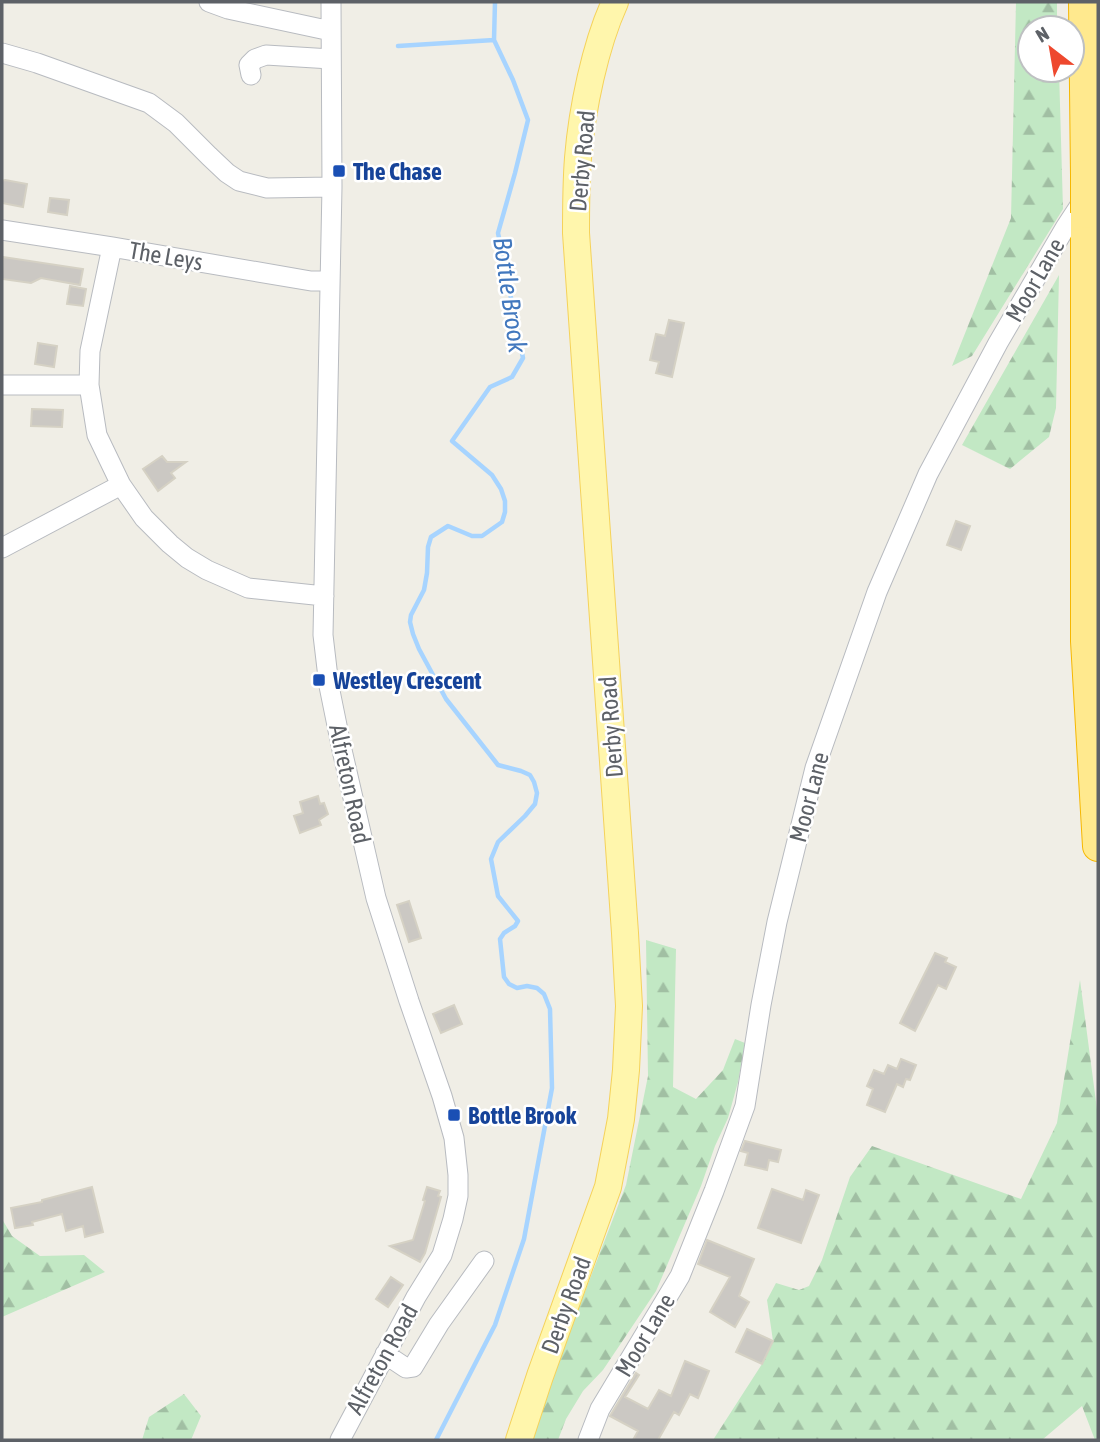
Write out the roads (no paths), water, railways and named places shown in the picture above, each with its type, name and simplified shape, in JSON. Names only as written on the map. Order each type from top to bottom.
[{"type":"highway","points":[[1084,2],[1092,176],[1086,213],[1086,641],[1098,846]]},
{"type":"main road","name":"Derby Road","points":[[519,1440],[608,1187],[621,1119],[626,1070],[629,1006],[625,933],[576,233],[578,158],[586,106],[596,60],[615,2]]},
{"type":"street","points":[[209,2],[228,9],[331,31]]},
{"type":"street","name":"Alfreton Road","points":[[331,2],[332,187],[323,635],[330,686],[376,898],[442,1096],[454,1138],[458,1175],[458,1196],[442,1255],[416,1297],[340,1440]]},
{"type":"street","points":[[2,53],[149,103],[176,122],[227,173],[239,181],[267,188],[332,187]]},
{"type":"street","points":[[251,75],[249,65],[255,59],[266,55],[331,59]]},
{"type":"street","name":"Moor Lane","points":[[588,1440],[600,1409],[680,1276],[745,1106],[777,922],[815,768],[877,592],[929,474],[1092,176]]},
{"type":"street","name":"The Leys","points":[[2,230],[311,281],[330,281]]},
{"type":"street","points":[[112,247],[90,351],[89,384],[97,435],[121,485],[144,518],[170,544],[207,570],[248,588],[324,596]]},
{"type":"street","points":[[2,384],[89,384]]},
{"type":"street","points":[[2,548],[121,485]]},
{"type":"street","points":[[385,1354],[406,1368],[413,1367],[439,1324],[484,1261]]},
{"type":"waterway","name":"Bottle Brook","points":[[436,1440],[495,1325],[524,1239],[552,1088],[550,1009],[544,994],[537,988],[517,988],[509,984],[504,977],[500,939],[518,921],[498,896],[491,859],[498,842],[535,804],[537,793],[534,782],[530,775],[498,765],[446,699],[419,649],[410,622],[424,590],[431,537],[448,526],[472,536],[482,536],[502,522],[505,512],[501,489],[492,475],[452,441],[490,387],[512,377],[523,358],[498,233],[528,120],[494,40],[495,2]]},
{"type":"waterway","points":[[398,46],[494,40]]},
{"type":"place","name":"The Chase","points":[[339,171]]},
{"type":"place","name":"Westley Crescent","points":[[319,680]]},
{"type":"place","name":"Bottle Brook","points":[[454,1115]]}]
